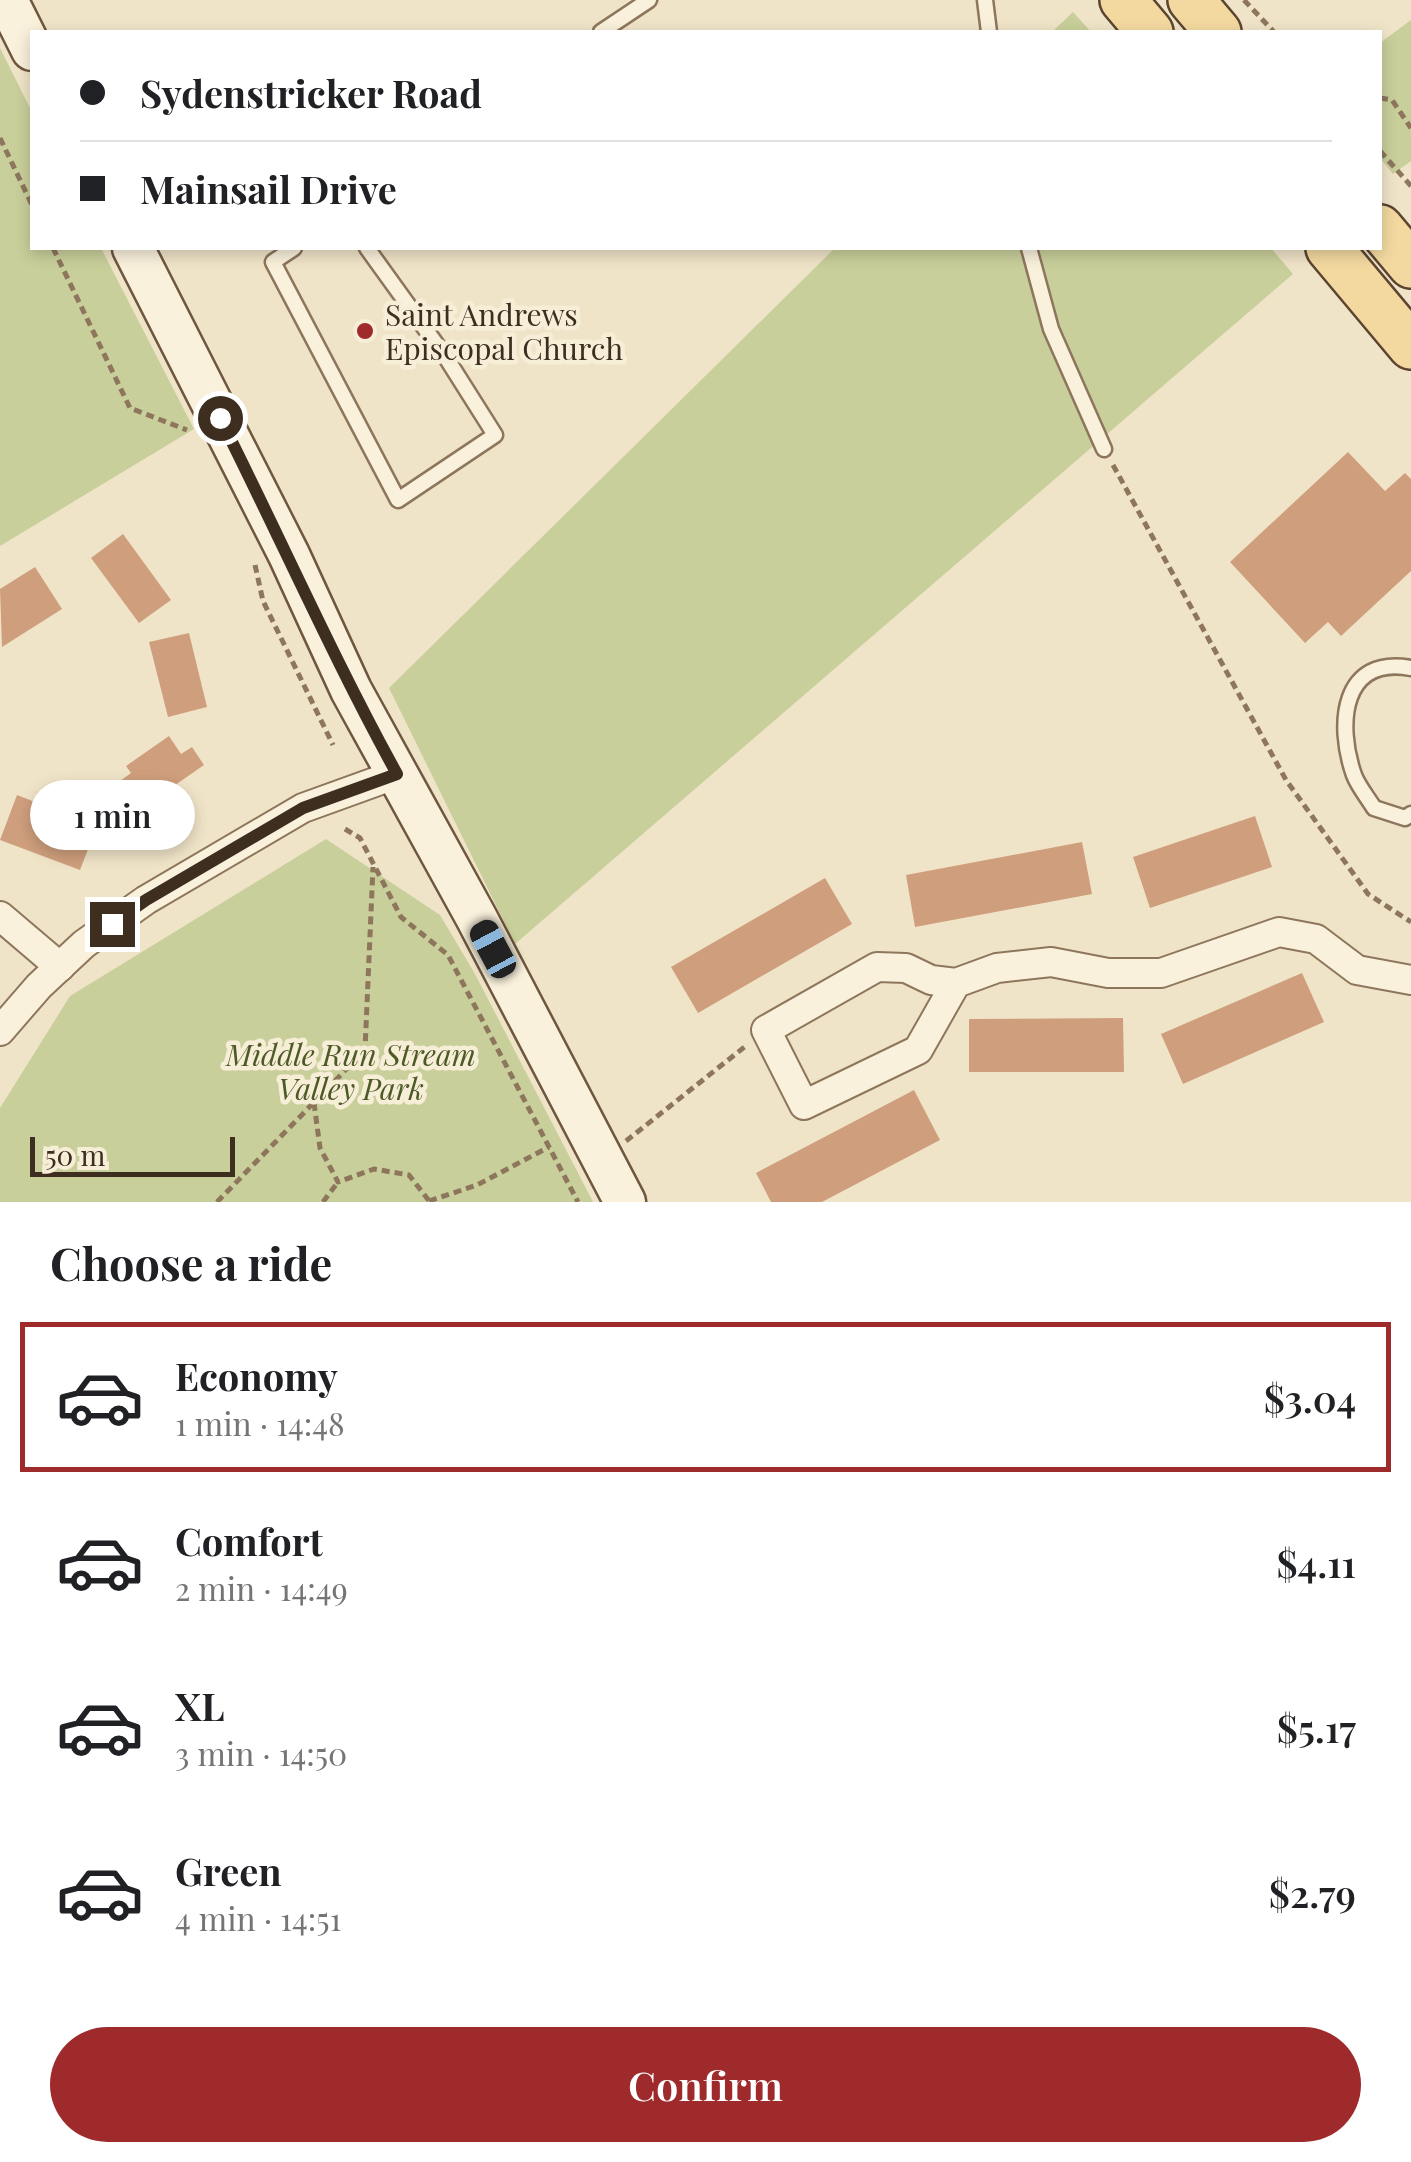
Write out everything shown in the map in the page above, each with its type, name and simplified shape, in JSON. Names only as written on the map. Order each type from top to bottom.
[{"type":"main road","points":[[7,0],[30,46]]},
{"type":"main road","points":[[1123,0],[1148,30]]},
{"type":"main road","points":[[1382,230],[1411,265]]},
{"type":"main road","points":[[134,250],[289,555],[351,690],[626,1202]]},
{"type":"main road","points":[[1331,250],[1411,346]]},
{"type":"street","points":[[0,1031],[38,986],[84,944],[146,900],[303,808],[397,774]]},
{"type":"street","points":[[0,916],[60,967]]},
{"type":"street","points":[[956,982],[918,1050],[804,1105],[766,1030],[877,967],[906,968],[931,980],[956,982],[996,968],[1051,962],[1108,974],[1161,973],[1279,932],[1316,939],[1356,970],[1411,980]]},
{"type":"lane","points":[[604,30],[648,0]]},
{"type":"lane","points":[[985,0],[989,30]]},
{"type":"lane","points":[[291,250],[273,262],[398,500],[495,435],[448,359],[368,250]]},
{"type":"lane","points":[[1030,250],[1051,330],[1104,449]]},
{"type":"lane","points":[[1411,668],[1392,664],[1370,669],[1352,688],[1344,719],[1354,775],[1374,808],[1405,818],[1411,814]]},
{"type":"path","points":[[1213,11],[1268,30]]},
{"type":"path","points":[[1382,98],[1392,100],[1411,128]]},
{"type":"path","points":[[0,138],[30,202]]},
{"type":"path","points":[[1382,153],[1411,186]]},
{"type":"path","points":[[54,250],[130,408],[200,434]]},
{"type":"path","points":[[1104,449],[1286,780],[1368,894],[1411,922]]},
{"type":"path","points":[[252,552],[263,601],[333,745]]},
{"type":"path","points":[[346,828],[360,838],[400,917],[448,955],[578,1202]]},
{"type":"path","points":[[217,1202],[365,1050],[373,864]]},
{"type":"path","points":[[561,1171],[604,1158],[766,1030]]},
{"type":"path","points":[[314,1103],[320,1148],[338,1182]]},
{"type":"path","points":[[324,1202],[338,1182],[374,1169],[408,1175],[429,1202],[477,1185],[549,1147]]},
{"type":"green space","points":[[1073,12],[1089,30],[1054,30]]},
{"type":"green space","points":[[1411,20],[1411,161],[1393,174],[1382,160],[1382,42]]},
{"type":"green space","points":[[0,48],[30,108],[30,250],[102,250],[194,429],[0,546]]},
{"type":"green space","points":[[833,250],[1273,250],[1293,274],[515,944],[389,688]]},
{"type":"green space","name":"Middle Run Stream Valley Park","points":[[326,839],[440,915],[474,972],[593,1202],[0,1202],[0,1108],[70,996]]},
{"type":"building","points":[[1348,452],[1385,491],[1405,473],[1411,479],[1411,571],[1341,636],[1328,622],[1305,643],[1230,562]]},
{"type":"building","points":[[123,534],[171,600],[139,623],[91,558]]},
{"type":"building","points":[[35,567],[62,609],[2,647],[0,589]]},
{"type":"building","points":[[189,633],[207,707],[168,717],[149,642]]},
{"type":"building","points":[[169,736],[181,754],[192,747],[204,765],[132,815],[112,787],[131,773],[126,766]]},
{"type":"building","points":[[17,795],[97,826],[80,870],[0,840]]},
{"type":"building","points":[[1255,816],[1272,867],[1150,908],[1133,857]]},
{"type":"building","points":[[1082,842],[1092,894],[915,927],[906,875]]},
{"type":"building","points":[[825,878],[852,924],[698,1013],[671,967]]},
{"type":"building","points":[[1302,973],[1324,1022],[1183,1084],[1161,1034]]},
{"type":"building","points":[[1123,1018],[1124,1072],[969,1072],[969,1019]]},
{"type":"building","points":[[914,1090],[940,1140],[822,1202],[771,1202],[756,1173]]},
{"type":"place","name":"Saint Andrews Episcopal Church","points":[[365,331]]},
{"type":"route","points":[[112,924],[303,808],[397,774],[351,690],[220,418]]}]
